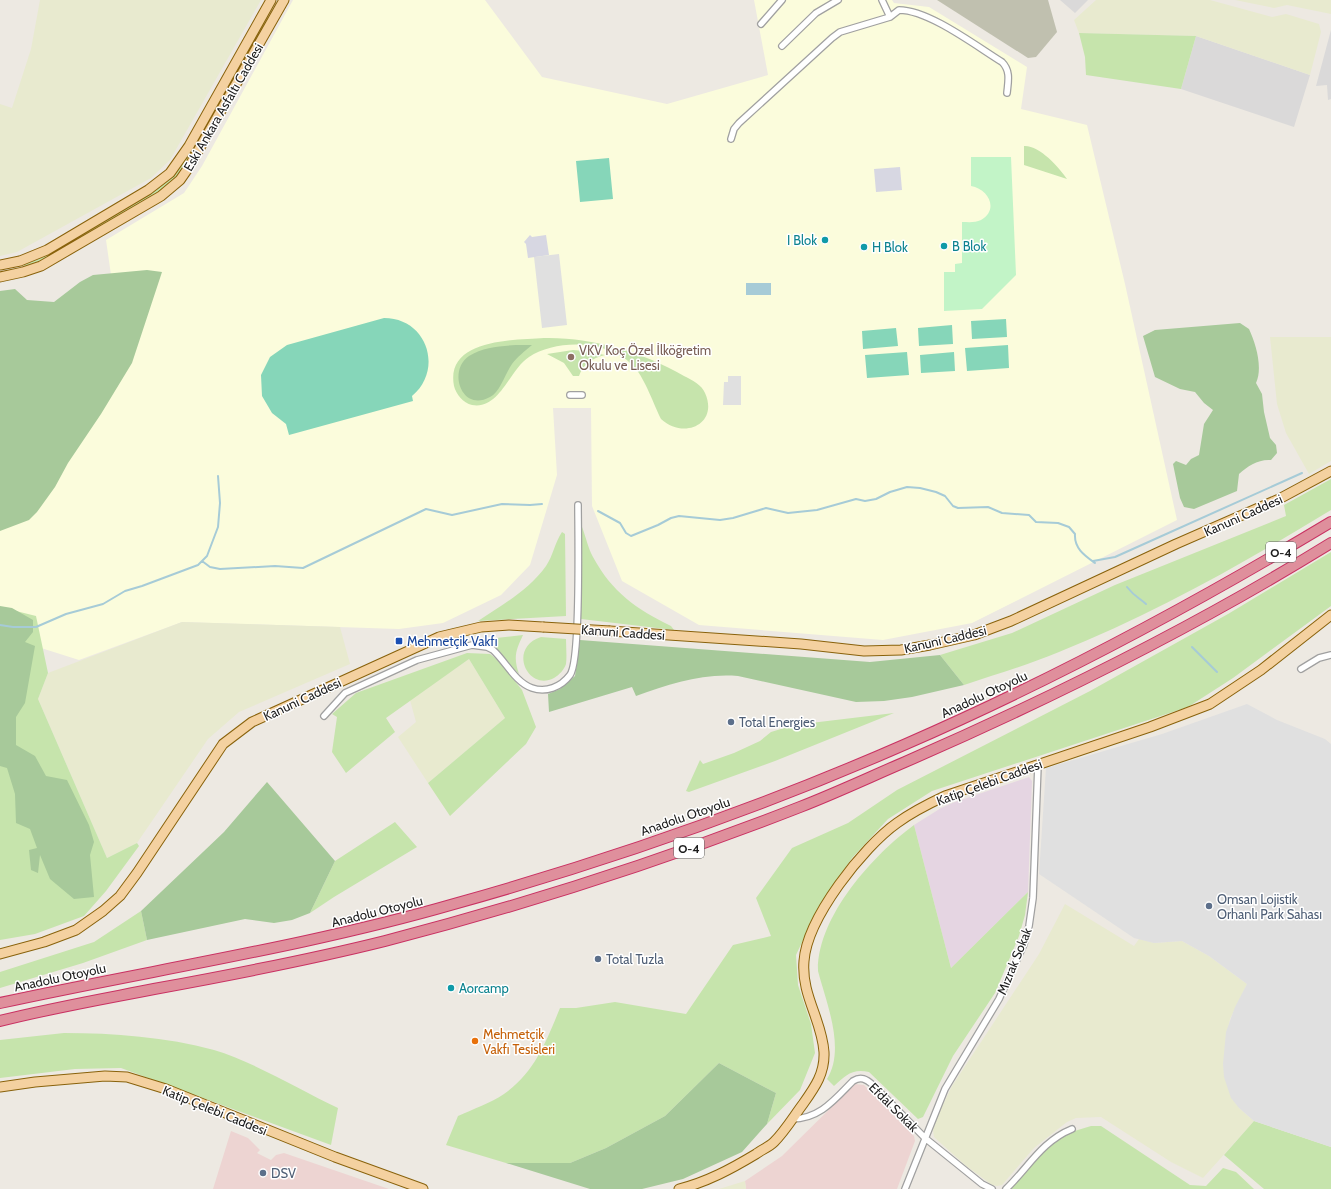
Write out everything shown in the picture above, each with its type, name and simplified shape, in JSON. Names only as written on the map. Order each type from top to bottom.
[{"type":"highway","name":"Anadolu Otoyolu","points":[[0,1003],[275,948],[455,904],[612,856],[756,805],[906,745],[1033,686],[1232,582],[1331,522]]},
{"type":"highway","name":"O-4","points":[[0,1021],[79,1003],[284,964],[386,940],[586,882],[682,850],[802,806],[1013,714],[1111,666],[1232,602],[1331,542]]},
{"type":"main road","name":"Eski Ankara Asfaltı Caddesi","points":[[0,265],[20,260],[47,250],[148,190],[170,173],[189,146],[271,0]]},
{"type":"main road","name":"Eski Ankara Asfaltı Caddesi","points":[[0,277],[23,272],[53,259],[152,202],[175,184],[189,167],[284,0]]},
{"type":"main road","name":"Kanuni Caddesi","points":[[0,954],[44,942],[76,930],[103,911],[120,896],[137,873],[219,749],[252,722],[439,637],[481,627],[510,625],[801,644],[864,651],[901,650],[937,644],[974,635],[1011,621],[1176,544],[1279,500],[1331,471]]},
{"type":"main road","name":"Katip Çelebi Caddesi","points":[[679,1189],[698,1184],[732,1169],[773,1143],[817,1085],[822,1070],[824,1054],[822,1036],[806,992],[804,981],[804,960],[809,939],[818,920],[851,869],[874,844],[897,823],[922,807],[945,796],[1183,716],[1210,704],[1261,670],[1331,615]]},
{"type":"main road","name":"Katip Çelebi Caddesi","points":[[0,1087],[66,1079],[105,1076],[127,1077],[166,1089],[335,1157],[423,1189]]},
{"type":"street","points":[[761,24],[782,0]]},
{"type":"street","points":[[782,46],[816,13],[838,0]]},
{"type":"street","points":[[882,0],[890,17]]},
{"type":"street","points":[[731,139],[734,129],[739,123],[832,38],[840,32],[890,17],[899,10],[919,14],[942,25],[1002,62],[1008,71],[1007,93]]},
{"type":"street","points":[[570,395],[582,395]]},
{"type":"street","points":[[324,716],[345,693],[417,660],[472,644],[487,646],[493,650],[516,676],[526,685],[533,688],[550,689],[571,674],[575,650],[578,585],[578,505]]},
{"type":"street","points":[[1300,669],[1319,658],[1331,655]]},
{"type":"street","name":"Mızrak Sokak","points":[[905,1189],[952,1074],[1004,989],[1029,926],[1033,898],[1038,765]]},
{"type":"street","name":"Efdal Sokak","points":[[792,1119],[806,1118],[818,1113],[853,1081],[858,1078],[863,1078],[873,1085],[925,1138],[982,1184],[992,1189]]},
{"type":"street","points":[[1006,1189],[1042,1149],[1056,1136],[1072,1129]]},
{"type":"shaded area","points":[[40,0],[261,0],[170,160],[151,178],[17,252],[0,256],[0,104],[12,108],[31,49]]},
{"type":"shaded area","name":"VKV Koç Özel İlköğretim Okulu ve Lisesi","points":[[293,0],[485,0],[542,77],[667,104],[768,75],[754,0],[892,0],[894,3],[929,7],[1027,67],[1021,109],[1087,125],[1125,284],[1177,520],[972,623],[883,640],[699,625],[622,581],[592,506],[591,408],[553,408],[557,475],[530,565],[501,595],[443,623],[399,629],[182,622],[79,660],[0,635],[0,302],[57,308],[111,275],[106,240],[184,193],[202,166]]},
{"type":"shaded area","points":[[937,0],[1048,0],[1057,32],[1036,57],[1028,58]]},
{"type":"shaded area","points":[[1060,0],[1088,0],[1075,13]]},
{"type":"shaded area","points":[[1096,0],[1210,0],[1272,17],[1286,14],[1319,24],[1321,32],[1310,75],[1196,36],[1079,33],[1074,20]]},
{"type":"shaded area","points":[[1235,0],[1331,0],[1331,14],[1287,5],[1274,8]]},
{"type":"shaded area","points":[[1331,30],[1331,99],[1328,100],[1327,85],[1316,86]]},
{"type":"shaded area","points":[[1196,36],[1310,75],[1294,127],[1181,89]]},
{"type":"shaded area","points":[[900,167],[902,190],[876,192],[874,169]]},
{"type":"shaded area","points":[[530,235],[532,237],[546,235],[549,255],[528,258],[526,244],[524,242]]},
{"type":"shaded area","points":[[559,254],[567,325],[542,328],[534,257]]},
{"type":"shaded area","points":[[1270,337],[1331,337],[1331,461],[1309,474],[1286,433],[1277,404]]},
{"type":"shaded area","points":[[728,376],[741,376],[741,405],[723,405],[724,382],[728,382]]},
{"type":"shaded area","points":[[182,622],[340,627],[350,664],[239,712],[208,739],[137,843],[107,858],[38,699],[48,673]]},
{"type":"shaded area","points":[[469,659],[505,718],[428,783],[398,737],[416,722],[410,700]]},
{"type":"shaded area","name":"Omsan Lojistik Orhanlı Park Sahası","points":[[1247,704],[1277,720],[1325,739],[1331,744],[1331,1147],[1254,1121],[1239,1108],[1231,1098],[1224,1077],[1223,1064],[1226,1032],[1235,1007],[1247,984],[1209,956],[1182,941],[1154,943],[1134,938],[1039,874],[1046,768],[1162,734]]},
{"type":"shaded area","points":[[1029,777],[1032,781],[1028,892],[951,968],[914,825],[941,808],[955,802]]},
{"type":"shaded area","points":[[1065,904],[1134,946],[1139,939],[1154,943],[1182,941],[1209,956],[1247,984],[1230,1019],[1225,1044],[1239,1108],[1254,1121],[1203,1178],[1171,1162],[1101,1117],[1076,1118],[1067,1122],[1034,1148],[1002,1185],[997,1186],[992,1185],[965,1165],[934,1137],[933,1130],[937,1117],[952,1086],[1039,954]]},
{"type":"shaded area","points":[[855,1084],[864,1085],[914,1136],[915,1141],[897,1189],[746,1189],[745,1181],[782,1156]]},
{"type":"shaded area","points":[[231,1131],[248,1138],[260,1150],[257,1153],[271,1160],[276,1155],[284,1153],[389,1189],[213,1189]]},
{"type":"shaded area","points":[[745,1181],[746,1189],[719,1189]]},
{"type":"green space","points":[[276,0],[260,33],[186,165],[177,177],[158,193],[57,253],[40,262],[24,266],[23,264],[44,256],[150,194],[171,178],[183,163]]},
{"type":"green space","points":[[1079,33],[1196,36],[1181,89],[1086,75],[1085,57]]},
{"type":"green space","points":[[1024,146],[1036,149],[1042,153],[1054,163],[1067,179],[1024,165]]},
{"type":"green space","points":[[971,157],[1011,157],[1016,275],[982,309],[944,311],[944,272],[955,272],[955,264],[962,263],[962,222],[979,221],[990,211],[990,200],[987,195],[983,191],[971,186]]},
{"type":"green space","points":[[609,158],[613,199],[580,202],[576,161]]},
{"type":"green space","points":[[147,270],[162,272],[132,363],[101,414],[68,463],[55,487],[37,512],[29,520],[0,531],[0,291],[15,289],[27,300],[54,302],[80,282],[93,275]]},
{"type":"green space","points":[[384,318],[399,320],[411,326],[420,336],[426,347],[429,359],[427,372],[422,385],[412,396],[413,401],[289,435],[286,424],[272,413],[262,396],[261,375],[270,357],[287,345]]},
{"type":"green space","points":[[1006,319],[1007,337],[972,339],[971,321]]},
{"type":"green space","points":[[1240,323],[1249,329],[1258,356],[1259,370],[1256,383],[1262,394],[1264,412],[1270,438],[1276,445],[1277,453],[1271,460],[1254,464],[1239,474],[1237,491],[1194,509],[1184,507],[1180,498],[1173,464],[1176,461],[1186,465],[1191,459],[1199,455],[1204,424],[1213,410],[1204,403],[1195,392],[1180,389],[1155,377],[1143,336],[1155,330]]},
{"type":"green space","points":[[952,325],[953,344],[919,346],[918,328]]},
{"type":"green space","points":[[896,328],[898,346],[863,349],[862,331]]},
{"type":"green space","points":[[562,338],[599,343],[634,353],[668,367],[690,379],[704,390],[708,404],[707,413],[697,426],[680,428],[670,425],[661,419],[646,385],[635,368],[625,359],[613,352],[599,347],[584,345],[555,347],[541,351],[529,357],[522,363],[504,388],[490,401],[482,405],[469,404],[456,392],[454,386],[454,371],[460,359],[471,351],[484,345],[500,342]]},
{"type":"green space","points":[[516,345],[532,345],[512,364],[494,395],[480,400],[472,399],[465,395],[459,380],[459,371],[462,363],[469,356],[486,349]]},
{"type":"green space","points":[[1008,345],[1009,368],[967,371],[965,348]]},
{"type":"green space","points":[[573,350],[605,355],[589,362],[583,368],[579,376],[573,376],[564,363],[547,354]]},
{"type":"green space","points":[[907,352],[909,375],[867,378],[865,355]]},
{"type":"green space","points":[[954,352],[955,371],[921,373],[920,355]]},
{"type":"green space","points":[[1331,479],[1331,510],[1198,587],[1094,637],[1036,661],[964,685],[940,655],[1012,633],[1115,585],[1286,516],[1284,505]]},
{"type":"green space","points":[[582,527],[593,557],[608,580],[617,590],[636,606],[658,620],[671,626],[674,630],[581,619]]},
{"type":"green space","points":[[562,532],[565,534],[566,616],[478,621],[523,590],[539,575],[546,566]]},
{"type":"green space","points":[[1331,552],[1331,606],[1233,678],[1188,707],[932,791],[888,819],[852,858],[819,906],[796,955],[798,985],[811,1024],[815,1053],[800,1090],[767,1124],[776,1093],[719,1063],[665,1116],[606,1148],[570,1163],[506,1163],[446,1145],[458,1116],[488,1103],[504,1094],[524,1076],[538,1056],[550,1033],[560,1008],[576,1008],[615,1002],[686,1014],[733,945],[771,936],[756,898],[792,848],[848,823],[897,790],[1090,691],[1228,614]]},
{"type":"green space","points":[[0,606],[12,608],[33,620],[33,632],[25,642],[35,646],[25,703],[16,717],[16,745],[35,756],[46,776],[67,780],[89,825],[94,842],[90,855],[94,897],[74,899],[50,879],[40,855],[38,873],[31,870],[29,850],[37,848],[30,829],[16,823],[15,794],[7,768],[0,766]]},
{"type":"green space","points":[[0,607],[36,616],[48,673],[38,699],[107,858],[137,843],[139,846],[106,891],[84,916],[35,934],[0,940]]},
{"type":"green space","points":[[523,635],[516,654],[516,663],[519,674],[488,642],[477,640]]},
{"type":"green space","points":[[541,637],[566,639],[565,666],[556,677],[545,681],[536,679],[529,674],[525,667],[523,658],[525,650],[531,642]]},
{"type":"green space","points":[[580,640],[870,662],[940,655],[964,685],[912,697],[884,701],[856,702],[738,676],[712,676],[686,680],[636,696],[632,687],[549,712],[548,694],[560,689],[575,676]]},
{"type":"green space","points":[[467,653],[490,654],[499,661],[522,690],[536,727],[526,744],[450,816],[428,783],[505,718],[469,659],[386,718],[395,732],[346,773],[332,752],[337,717],[332,714],[356,693]]},
{"type":"green space","points":[[894,713],[775,761],[689,792],[686,791],[700,760],[703,764],[734,753],[760,741],[771,732],[794,725]]},
{"type":"green space","points":[[267,782],[335,861],[310,913],[292,920],[274,923],[245,919],[147,940],[141,911],[224,832]]},
{"type":"green space","points":[[395,822],[417,847],[310,913],[335,861]]},
{"type":"green space","points":[[914,825],[951,968],[1028,892],[1025,915],[1019,936],[995,993],[953,1056],[923,1117],[918,1119],[869,1072],[853,1072],[845,1076],[834,1086],[827,1079],[835,1054],[835,1040],[833,1025],[818,971],[820,950],[827,930],[837,909],[850,889],[865,870],[882,853]]},
{"type":"green space","points":[[141,911],[147,940],[83,963],[0,988],[0,972],[94,942]]},
{"type":"green space","points":[[64,1033],[121,1035],[159,1039],[214,1050],[229,1055],[277,1077],[338,1108],[331,1145],[121,1068],[75,1069],[0,1078],[0,1040]]},
{"type":"green space","points":[[719,1063],[776,1093],[767,1124],[742,1152],[683,1179],[642,1189],[590,1189],[506,1163],[570,1163],[606,1148],[665,1116]]},
{"type":"green space","points":[[1254,1121],[1331,1147],[1331,1189],[1264,1189],[1224,1155]]},
{"type":"green space","points":[[1091,1126],[1101,1126],[1190,1185],[1206,1186],[1223,1168],[1236,1172],[1254,1189],[1010,1189],[1050,1144],[1068,1133]]},
{"type":"water","points":[[746,283],[771,283],[771,295],[746,295]]},
{"type":"waterway","points":[[1093,561],[1115,557],[1302,473]]},
{"type":"waterway","points":[[0,625],[13,627],[36,627],[66,614],[103,604],[125,591],[198,565],[207,556],[218,527],[220,503],[218,476]]},
{"type":"waterway","points":[[598,511],[620,523],[626,533],[631,536],[671,518],[679,516],[720,520],[733,518],[766,508],[788,513],[817,510],[856,499],[865,501],[876,499],[890,492],[907,487],[920,488],[945,496],[953,506],[958,508],[988,507],[1002,513],[1029,515],[1036,522],[1058,523],[1069,527],[1075,534],[1076,543],[1080,551],[1095,563]]},
{"type":"waterway","points":[[202,561],[210,567],[220,569],[275,566],[303,568],[426,509],[452,515],[502,504],[542,504]]},
{"type":"waterway","points":[[1127,587],[1134,595],[1146,604]]},
{"type":"waterway","points":[[1192,647],[1217,672]]},
{"type":"place","name":"I Blok","points":[[825,240]]},
{"type":"place","name":"B Blok","points":[[944,246]]},
{"type":"place","name":"H Blok","points":[[864,247]]},
{"type":"place","name":"VKV Koç Özel İlköğretim Okulu ve Lisesi","points":[[571,357]]},
{"type":"place","name":"Mehmetçik Vakfı","points":[[399,641]]},
{"type":"place","name":"Total Energies","points":[[731,722]]},
{"type":"place","name":"Omsan Lojistik Orhanlı Park Sahası","points":[[1209,906]]},
{"type":"place","name":"Total Tuzla","points":[[598,959]]},
{"type":"place","name":"Aorcamp","points":[[451,988]]},
{"type":"place","name":"Mehmetçik Vakfı Tesisleri","points":[[475,1041]]},
{"type":"place","name":"DSV","points":[[263,1173]]}]
